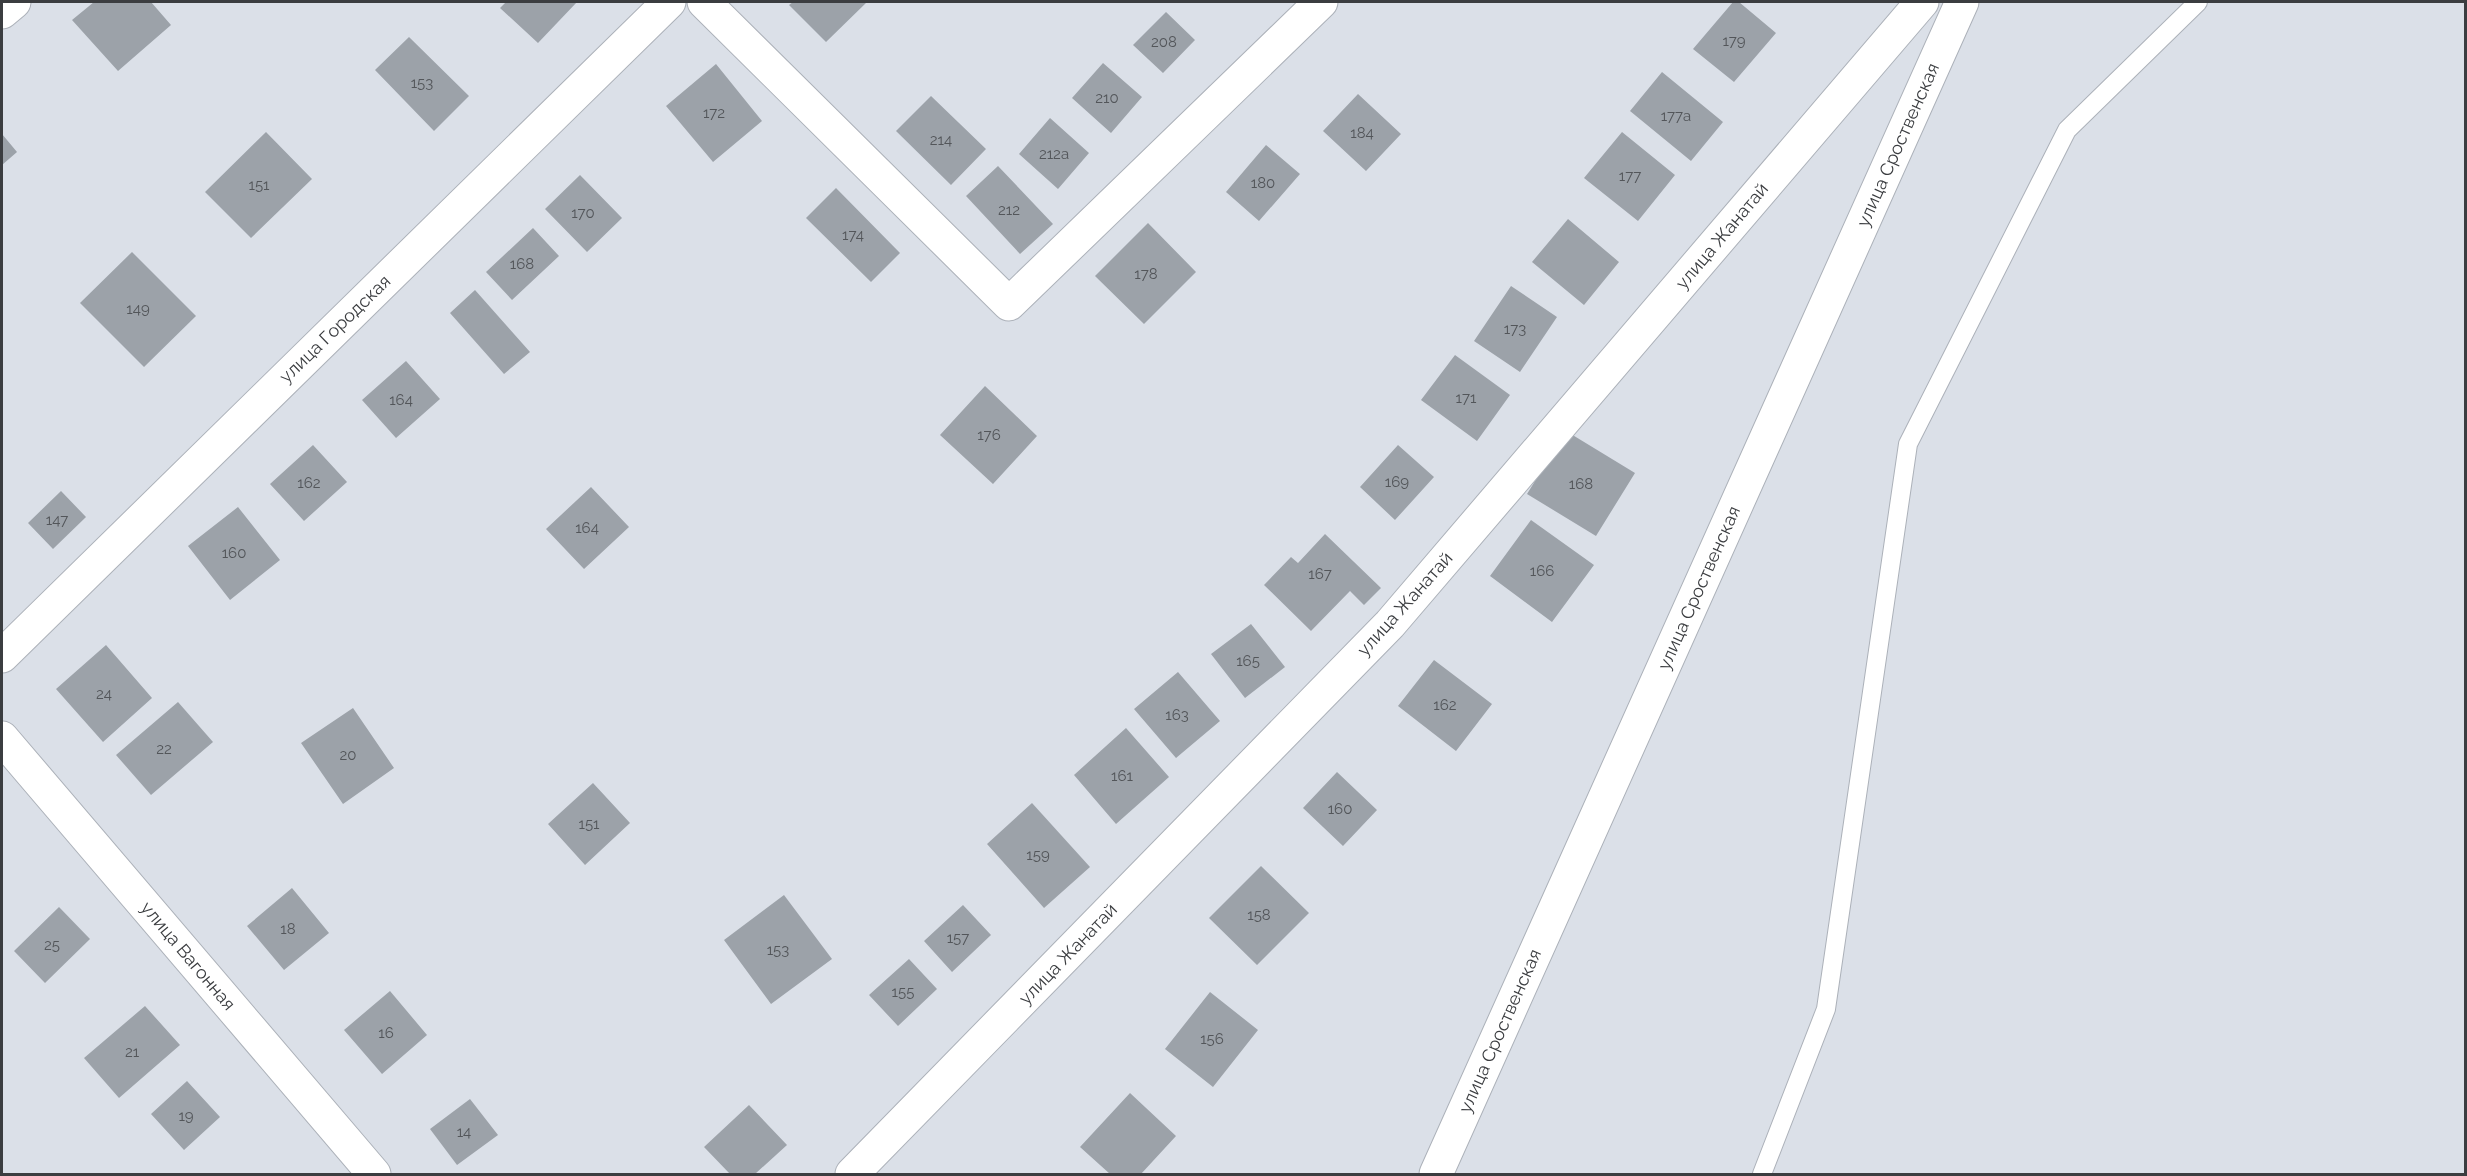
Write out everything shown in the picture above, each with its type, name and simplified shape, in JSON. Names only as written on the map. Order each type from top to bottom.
[{"type":"street","points":[[2,12],[14,2]]},
{"type":"street","name":"улица Городская","points":[[2,656],[669,2]]},
{"type":"street","points":[[704,2],[1009,304],[1321,2]]},
{"type":"street","name":"улица Жанатай","points":[[852,1174],[1390,624],[1922,2]]},
{"type":"street","name":"улица Сроственская","points":[[1436,1174],[1962,2]]},
{"type":"street","name":"улица Вагонная","points":[[2,738],[374,1174]]},
{"type":"lane","points":[[1762,1174],[1826,1009],[1908,444],[2067,130],[2198,2]]},
{"type":"building","points":[[94,2],[151,2],[171,25],[118,71],[72,20]]},
{"type":"building","points":[[506,2],[577,2],[538,43],[500,8]]},
{"type":"building","points":[[793,2],[867,2],[826,42],[789,5]]},
{"type":"building","points":[[1733,2],[1739,2],[1776,33],[1734,82],[1693,49]]},
{"type":"building","points":[[1166,12],[1195,40],[1163,73],[1133,45]]},
{"type":"building","points":[[409,37],[469,96],[434,131],[375,70]]},
{"type":"building","points":[[1103,63],[1142,97],[1111,133],[1072,98]]},
{"type":"building","points":[[716,64],[762,121],[713,162],[666,106]]},
{"type":"building","points":[[1662,72],[1723,122],[1691,161],[1630,111]]},
{"type":"building","points":[[1358,94],[1401,134],[1366,171],[1323,131]]},
{"type":"building","points":[[931,96],[986,149],[951,185],[896,131]]},
{"type":"building","points":[[1050,118],[1089,153],[1058,189],[1019,154]]},
{"type":"building","points":[[266,132],[312,179],[251,238],[205,192]]},
{"type":"building","points":[[1622,132],[1675,175],[1638,221],[1584,178]]},
{"type":"building","points":[[2,134],[17,152],[2,165]]},
{"type":"building","points":[[1266,145],[1300,174],[1259,221],[1226,192]]},
{"type":"building","points":[[998,166],[1053,224],[1020,254],[966,196]]},
{"type":"building","points":[[580,175],[622,218],[587,252],[545,209]]},
{"type":"building","points":[[836,188],[900,253],[871,282],[806,218]]},
{"type":"building","points":[[1568,219],[1619,262],[1584,305],[1532,262]]},
{"type":"building","points":[[1148,223],[1196,272],[1144,324],[1095,276]]},
{"type":"building","points":[[533,228],[559,256],[512,300],[486,272]]},
{"type":"building","points":[[132,252],[196,316],[144,367],[80,303]]},
{"type":"building","points":[[1511,286],[1557,317],[1520,372],[1474,341]]},
{"type":"building","points":[[475,290],[530,352],[504,374],[450,313]]},
{"type":"building","points":[[1455,355],[1510,395],[1477,441],[1421,400]]},
{"type":"building","points":[[406,361],[440,399],[396,438],[362,400]]},
{"type":"building","points":[[985,386],[1037,436],[993,484],[940,435]]},
{"type":"building","points":[[1566,431],[1635,473],[1596,536],[1527,494]]},
{"type":"building","points":[[313,445],[347,482],[304,521],[270,484]]},
{"type":"building","points":[[1398,445],[1434,477],[1395,520],[1360,487]]},
{"type":"building","points":[[591,487],[629,527],[584,569],[546,529]]},
{"type":"building","points":[[61,491],[86,517],[53,549],[28,523]]},
{"type":"building","points":[[238,507],[280,560],[230,600],[188,546]]},
{"type":"building","points":[[1531,520],[1594,565],[1552,622],[1490,576]]},
{"type":"building","points":[[1325,534],[1381,588],[1364,605],[1350,591],[1311,631],[1264,585],[1291,557],[1298,563]]},
{"type":"building","points":[[1251,624],[1285,667],[1245,698],[1211,654]]},
{"type":"building","points":[[106,645],[152,698],[103,742],[56,689]]},
{"type":"building","points":[[1434,660],[1492,704],[1456,751],[1398,706]]},
{"type":"building","points":[[1178,672],[1220,721],[1176,758],[1134,709]]},
{"type":"building","points":[[178,702],[213,742],[151,795],[116,755]]},
{"type":"building","points":[[353,708],[394,768],[343,804],[301,743]]},
{"type":"building","points":[[1126,728],[1169,777],[1116,824],[1074,775]]},
{"type":"building","points":[[1337,772],[1377,810],[1343,846],[1303,808]]},
{"type":"building","points":[[593,783],[630,823],[585,865],[548,824]]},
{"type":"building","points":[[1032,803],[1090,867],[1044,908],[987,844]]},
{"type":"building","points":[[1261,866],[1309,913],[1257,965],[1209,918]]},
{"type":"building","points":[[292,888],[329,933],[284,970],[247,926]]},
{"type":"building","points":[[784,895],[832,959],[771,1004],[724,940]]},
{"type":"building","points":[[963,905],[991,935],[952,972],[924,941]]},
{"type":"building","points":[[59,907],[90,939],[45,983],[14,951]]},
{"type":"building","points":[[909,959],[937,989],[898,1026],[869,995]]},
{"type":"building","points":[[390,991],[427,1035],[382,1074],[344,1030]]},
{"type":"building","points":[[1210,992],[1258,1030],[1213,1087],[1165,1049]]},
{"type":"building","points":[[145,1006],[180,1045],[119,1098],[84,1058]]},
{"type":"building","points":[[187,1081],[220,1117],[184,1150],[151,1114]]},
{"type":"building","points":[[1130,1093],[1176,1136],[1141,1174],[1110,1174],[1080,1147]]},
{"type":"building","points":[[470,1099],[498,1135],[457,1165],[430,1129]]},
{"type":"building","points":[[749,1105],[787,1145],[755,1174],[730,1174],[704,1147]]}]
